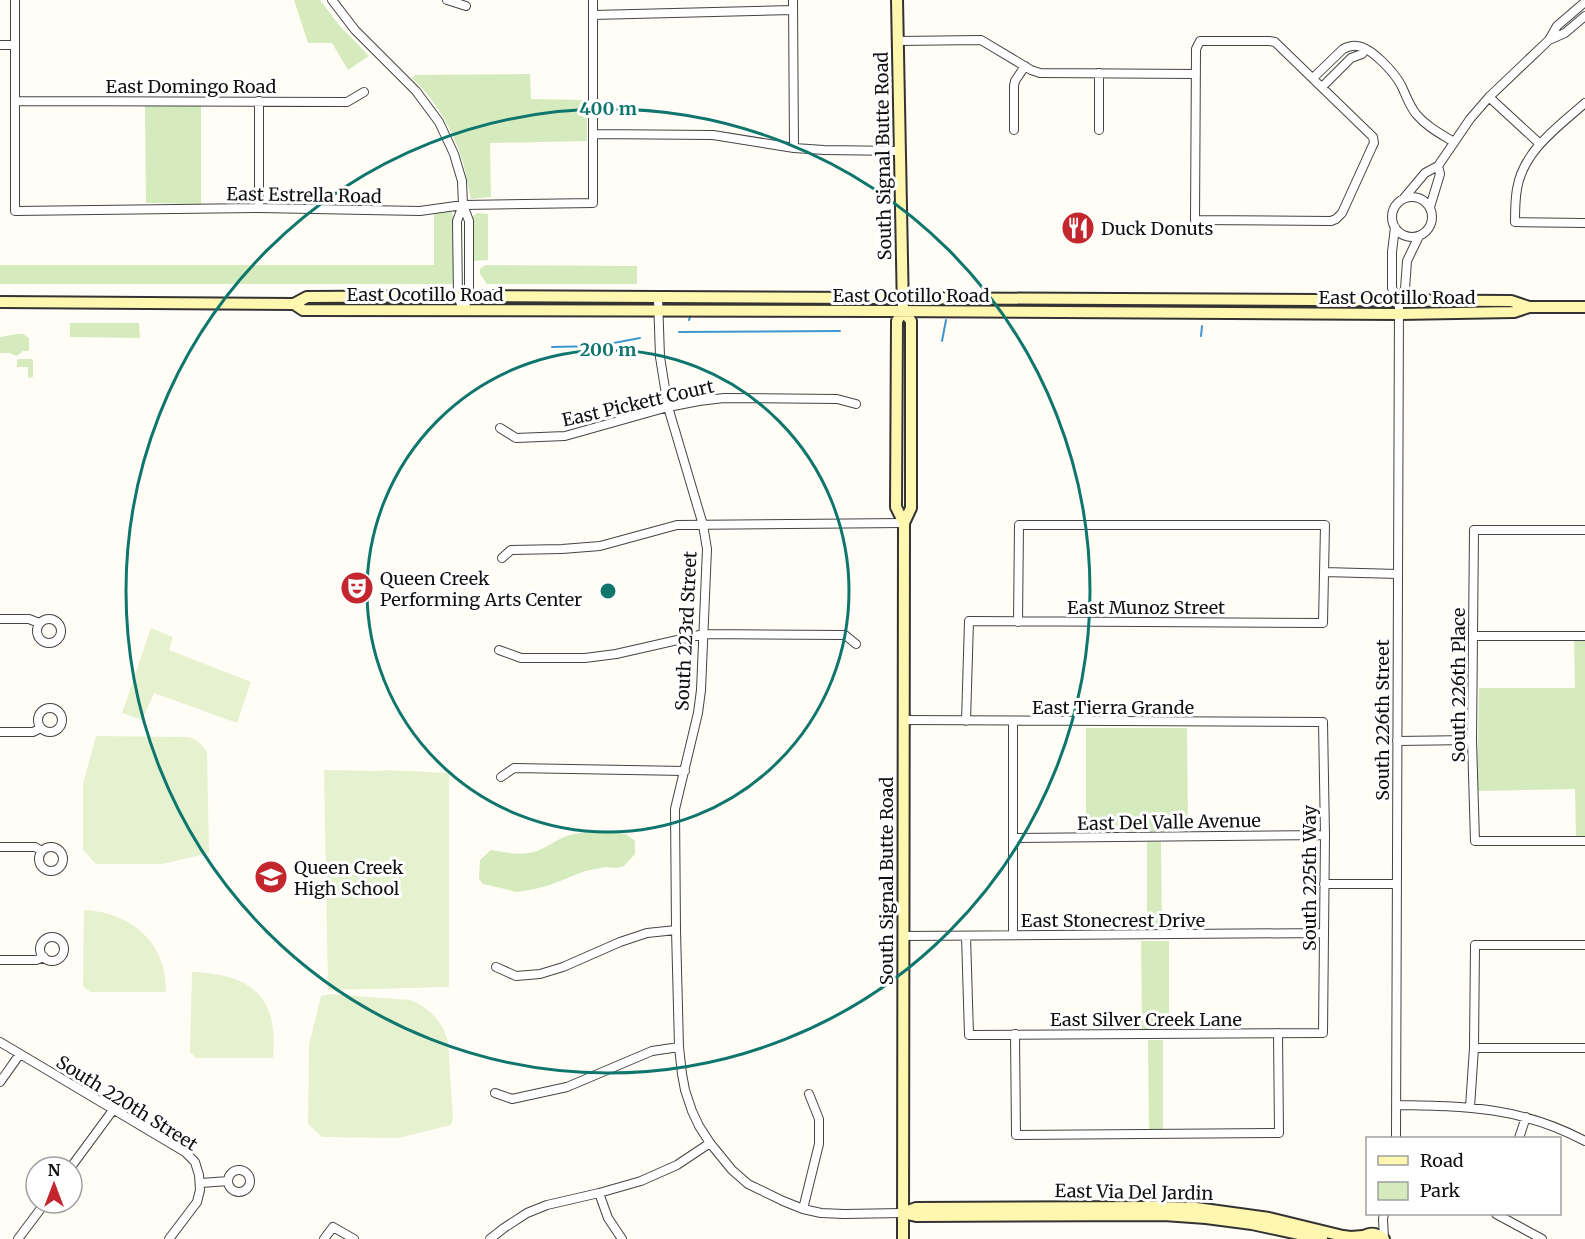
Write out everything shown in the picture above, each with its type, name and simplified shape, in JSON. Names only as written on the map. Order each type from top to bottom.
[{"type":"main road","name":"South Signal Butte Road","points":[[897,0],[903,311],[897,321],[896,507],[904,523],[903,1239]]},
{"type":"main road","name":"East Ocotillo Road","points":[[0,302],[294,304],[307,297],[902,297],[1512,301],[1528,307]]},
{"type":"main road","name":"East Ocotillo Road","points":[[294,304],[303,310],[1399,314],[1514,312],[1528,307],[1585,307]]},
{"type":"main road","name":"East Via Del Jardin","points":[[903,1213],[916,1208],[1184,1208],[1242,1213],[1286,1221],[1343,1236],[1376,1234],[1384,1239]]},
{"type":"main road","name":"East Via Del Jardin","points":[[903,1213],[916,1216],[1173,1216],[1252,1224],[1322,1239]]},
{"type":"street","points":[[15,0],[15,100]]},
{"type":"street","points":[[332,0],[355,30],[416,91],[439,122],[454,154],[462,182],[463,205],[469,221],[463,310]]},
{"type":"street","points":[[447,0],[466,6]]},
{"type":"street","points":[[593,0],[593,134],[713,135],[794,148],[900,151]]},
{"type":"street","points":[[793,0],[794,148]]},
{"type":"street","points":[[1399,301],[1392,288],[1395,227],[1393,210],[1425,173],[1438,166],[1489,97],[1549,40],[1557,26],[1585,2]]},
{"type":"street","points":[[593,15],[793,10]]},
{"type":"street","points":[[1549,40],[1565,33],[1585,16]]},
{"type":"street","points":[[898,41],[981,40],[1040,73],[1196,74]]},
{"type":"street","points":[[1203,41],[1272,41],[1368,132],[1374,140],[1372,147],[1339,217],[1331,221],[1195,220],[1196,74],[1196,49],[1203,41]]},
{"type":"street","points":[[0,45],[15,45]]},
{"type":"street","points":[[1313,78],[1343,49],[1355,45],[1363,48],[1375,55],[1394,75],[1417,115],[1429,127],[1454,142]]},
{"type":"street","points":[[1322,87],[1351,58],[1365,50]]},
{"type":"street","points":[[1014,130],[1014,86],[1025,66]]},
{"type":"street","points":[[1099,73],[1099,130]]},
{"type":"street","name":"East Domingo Road","points":[[15,100],[347,102],[364,92]]},
{"type":"street","points":[[1489,97],[1540,144]]},
{"type":"street","name":"East Estrella Road","points":[[15,100],[15,211],[259,208],[420,212],[463,205],[593,203],[593,134]]},
{"type":"street","points":[[259,101],[259,208]]},
{"type":"street","points":[[1585,103],[1540,144],[1529,159],[1517,188],[1515,222],[1585,223]]},
{"type":"street","points":[[1430,207],[1440,174],[1438,166]]},
{"type":"street","points":[[1395,227],[1405,236],[1412,237],[1424,233],[1431,224],[1430,207],[1422,199],[1404,198]]},
{"type":"street","points":[[1399,301],[1405,289],[1407,261],[1419,236]]},
{"type":"street","name":"South 223rd Street","points":[[658,298],[660,357],[668,408],[703,525],[707,549],[702,690],[675,809],[679,1047],[682,1074],[692,1111],[710,1143]]},
{"type":"street","name":"South 226th Street","points":[[1396,1137],[1399,301]]},
{"type":"street","name":"East Pickett Court","points":[[500,428],[516,438],[565,436],[668,408],[724,398],[837,399],[856,404]]},
{"type":"street","points":[[502,558],[511,550],[600,546],[677,525],[904,523]]},
{"type":"street","points":[[1018,622],[1019,525],[1325,525],[1324,572],[1398,574]]},
{"type":"street","name":"South 226th Place","points":[[1585,530],[1473,530],[1474,841],[1585,841]]},
{"type":"street","name":"East Munoz Street","points":[[966,721],[969,621],[1323,623],[1324,572]]},
{"type":"street","points":[[0,619],[29,619],[39,623]]},
{"type":"street","points":[[500,650],[521,658],[585,658],[616,654],[704,634],[845,635],[856,644]]},
{"type":"street","points":[[1473,636],[1585,636]]},
{"type":"street","name":"East Tierra Grande","points":[[903,720],[1323,722]]},
{"type":"street","points":[[1013,722],[1013,936]]},
{"type":"street","name":"South 225th Way","points":[[1323,722],[1325,835],[1323,1033]]},
{"type":"street","points":[[0,732],[33,732],[41,728]]},
{"type":"street","points":[[1397,741],[1473,740]]},
{"type":"street","points":[[501,777],[514,768],[685,771]]},
{"type":"street","name":"East Del Valle Avenue","points":[[1013,838],[1325,835]]},
{"type":"street","points":[[0,847],[35,847],[42,851]]},
{"type":"street","points":[[1324,884],[1397,884]]},
{"type":"street","points":[[495,967],[516,976],[540,974],[647,933],[676,930]]},
{"type":"street","name":"East Stonecrest Drive","points":[[903,936],[1324,933]]},
{"type":"street","name":"East Silver Creek Lane","points":[[966,936],[969,1035],[1323,1033]]},
{"type":"street","points":[[1470,1107],[1474,1048],[1475,945],[1585,945]]},
{"type":"street","points":[[0,960],[36,960],[44,957]]},
{"type":"street","points":[[1015,1034],[1017,1135],[1279,1133],[1278,1033]]},
{"type":"street","name":"South 220th Street","points":[[0,1042],[185,1152],[195,1162],[201,1183]]},
{"type":"street","points":[[495,1094],[512,1099],[567,1087],[652,1050],[679,1047]]},
{"type":"street","points":[[1474,1048],[1585,1048]]},
{"type":"street","points":[[0,1082],[20,1054]]},
{"type":"street","points":[[803,1209],[819,1144],[819,1119],[810,1094]]},
{"type":"street","points":[[1397,1105],[1494,1110],[1545,1122],[1585,1141]]},
{"type":"street","points":[[80,1155],[113,1110]]},
{"type":"street","points":[[1519,1137],[1526,1117]]},
{"type":"street","points":[[490,1239],[527,1213],[547,1205],[641,1181],[677,1165],[710,1143]]},
{"type":"street","name":"East Via Del Jardin","points":[[710,1143],[732,1170],[748,1184],[803,1209],[844,1214],[903,1213]]},
{"type":"street","points":[[170,1239],[197,1202],[201,1183],[228,1181]]},
{"type":"street","points":[[599,1193],[608,1218],[622,1239]]},
{"type":"street","points":[[18,1239],[36,1215]]},
{"type":"street","points":[[1498,1215],[1542,1239]]},
{"type":"street","points":[[1364,1236],[1383,1216]]},
{"type":"street","points":[[1383,1216],[1384,1239]]},
{"type":"street","points":[[324,1239],[333,1227],[354,1239]]},
{"type":"green space","points":[[294,0],[320,0],[339,25],[369,56],[348,70],[332,43],[308,43]]},
{"type":"green space","points":[[530,74],[531,99],[587,100],[587,141],[490,143],[491,197],[471,199],[463,162],[449,128],[429,96],[412,78],[415,75]]},
{"type":"green space","points":[[201,105],[201,204],[146,203],[145,106]]},
{"type":"green space","points":[[451,212],[454,217],[453,284],[0,284],[0,265],[434,265],[434,214]]},
{"type":"green space","points":[[478,213],[488,214],[488,260],[471,261],[471,217]]},
{"type":"green space","points":[[485,265],[637,266],[637,284],[487,284],[480,274],[480,269]]},
{"type":"green space","points":[[70,323],[139,323],[140,338],[70,337]]},
{"type":"green space","points":[[23,334],[29,338],[29,351],[23,351],[17,356],[0,353],[0,337]]},
{"type":"green space","points":[[19,359],[32,359],[33,377],[28,378],[28,367],[17,367]]},
{"type":"green space","points":[[151,628],[173,637],[169,650],[251,682],[237,723],[154,693],[142,720],[122,713]]},
{"type":"green space","points":[[1574,641],[1585,641],[1585,836],[1576,836],[1575,789],[1477,791],[1479,688],[1575,688]]},
{"type":"green space","points":[[1086,728],[1187,728],[1188,831],[1086,831]]},
{"type":"green space","points":[[96,736],[189,737],[201,745],[207,752],[209,853],[162,864],[96,864],[83,850],[83,784]]},
{"type":"green space","points":[[324,770],[449,773],[449,987],[328,990]]},
{"type":"green space","points":[[598,831],[626,834],[635,841],[635,854],[624,866],[585,871],[550,885],[517,892],[483,884],[479,879],[480,860],[491,850],[529,853],[569,835]]},
{"type":"green space","points":[[1147,842],[1161,842],[1162,931],[1147,930]]},
{"type":"green space","points":[[84,910],[117,917],[131,924],[143,934],[153,945],[160,959],[165,975],[166,992],[90,992],[83,986]]},
{"type":"green space","points":[[1141,941],[1169,941],[1169,1030],[1142,1030]]},
{"type":"green space","points":[[192,972],[230,978],[257,992],[266,1004],[271,1019],[274,1037],[273,1058],[196,1058],[190,1052]]},
{"type":"green space","points":[[329,994],[410,1000],[434,1016],[448,1041],[453,1119],[451,1125],[398,1138],[322,1137],[308,1124],[309,1045],[321,996]]},
{"type":"green space","points":[[1148,1040],[1163,1040],[1163,1129],[1149,1129]]},
{"type":"waterway","points":[[942,341],[946,320]]},
{"type":"waterway","points":[[1201,336],[1202,326]]},
{"type":"waterway","points":[[679,332],[840,331]]},
{"type":"waterway","points":[[552,347],[598,346],[640,338]]},
{"type":"place","name":"Duck Donuts","points":[[1078,228]]},
{"type":"place","name":"Queen Creek Performing Arts Center","points":[[357,588]]},
{"type":"place","name":"Queen Creek High School","points":[[271,877]]}]
